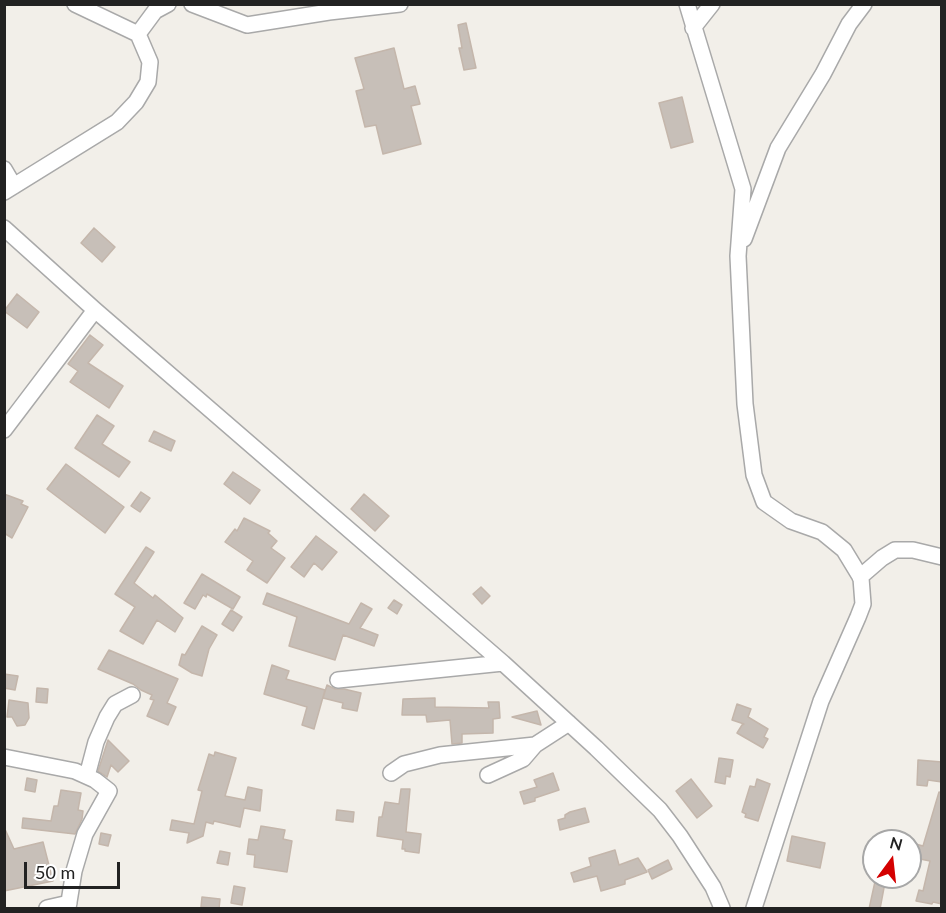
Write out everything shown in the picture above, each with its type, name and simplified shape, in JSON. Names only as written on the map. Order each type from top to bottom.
[{"type":"street","points":[[4,169],[9,189],[117,122],[136,102],[148,82],[150,62],[138,34],[75,4]]},
{"type":"street","points":[[138,34],[155,11],[168,4]]},
{"type":"street","points":[[197,6],[247,25],[400,4]]},
{"type":"street","points":[[687,4],[743,189],[738,256],[745,404],[754,476],[764,502],[791,521],[822,531],[844,550],[860,577],[863,604],[821,701],[754,909]]},
{"type":"street","points":[[693,28],[712,4]]},
{"type":"street","points":[[738,256],[778,148],[823,74],[849,24],[864,4]]},
{"type":"street","points":[[4,228],[95,310],[504,663],[569,723],[660,810],[708,878],[722,909]]},
{"type":"street","points":[[4,430],[95,310]]},
{"type":"street","points":[[860,577],[895,550],[913,550],[942,557]]},
{"type":"street","points":[[338,680],[504,663]]},
{"type":"street","points":[[87,776],[96,742],[107,717],[116,704],[132,695]]},
{"type":"street","points":[[488,775],[523,759],[535,745],[569,723]]},
{"type":"street","points":[[391,773],[404,764],[429,757],[535,745]]},
{"type":"street","points":[[4,757],[75,771],[109,791],[85,834],[74,871],[68,906],[47,909]]},
{"type":"building","points":[[466,23],[476,68],[464,70],[459,48],[462,48],[458,25]]},
{"type":"building","points":[[394,48],[404,89],[415,86],[420,104],[411,106],[421,144],[383,154],[376,125],[365,127],[356,91],[364,89],[355,58]]},
{"type":"building","points":[[682,97],[693,142],[671,148],[659,103]]},
{"type":"building","points":[[94,228],[115,247],[102,262],[81,243]]},
{"type":"building","points":[[17,294],[39,312],[27,328],[4,311]]},
{"type":"building","points":[[90,335],[103,345],[88,363],[123,386],[109,408],[70,382],[78,371],[68,364]]},
{"type":"building","points":[[97,415],[114,426],[102,444],[130,462],[119,477],[75,448]]},
{"type":"building","points":[[154,431],[175,441],[171,451],[149,441]]},
{"type":"building","points":[[66,464],[124,507],[105,533],[47,489]]},
{"type":"building","points":[[233,472],[260,490],[250,504],[224,484]]},
{"type":"building","points":[[141,492],[150,498],[140,512],[131,506]]},
{"type":"building","points":[[4,494],[23,501],[21,504],[28,507],[12,538],[4,533]]},
{"type":"building","points":[[364,494],[389,516],[375,531],[351,509]]},
{"type":"building","points":[[244,518],[270,531],[268,533],[277,541],[271,548],[285,558],[267,583],[247,570],[253,561],[225,542],[235,529],[237,531]]},
{"type":"building","points":[[316,536],[337,552],[322,570],[314,563],[304,577],[291,567]]},
{"type":"building","points":[[146,547],[154,552],[134,583],[153,598],[155,595],[183,618],[175,632],[157,620],[143,644],[120,631],[135,607],[115,594]]},
{"type":"building","points":[[202,574],[240,597],[233,609],[207,594],[206,597],[203,595],[195,609],[184,603]]},
{"type":"building","points":[[481,587],[490,596],[482,604],[473,594]]},
{"type":"building","points":[[267,593],[349,624],[361,603],[372,609],[360,628],[378,635],[374,646],[343,635],[335,660],[289,646],[297,617],[263,604]]},
{"type":"building","points":[[394,600],[402,605],[397,614],[388,608]]},
{"type":"building","points":[[231,610],[242,617],[233,631],[222,624]]},
{"type":"building","points":[[202,626],[217,635],[209,649],[202,676],[179,665],[182,654],[185,655]]},
{"type":"building","points":[[109,650],[178,679],[167,703],[176,707],[168,725],[147,716],[154,700],[150,699],[152,695],[98,669]]},
{"type":"building","points":[[272,665],[289,671],[286,679],[325,690],[314,729],[302,725],[307,707],[264,694]]},
{"type":"building","points":[[4,674],[18,676],[15,690],[4,688]]},
{"type":"building","points":[[327,685],[335,689],[361,693],[357,711],[342,708],[343,703],[323,698]]},
{"type":"building","points":[[37,688],[48,689],[47,703],[36,702]]},
{"type":"building","points":[[435,698],[435,707],[489,708],[488,702],[499,702],[500,718],[493,719],[493,733],[462,734],[462,743],[452,744],[450,720],[427,722],[426,715],[402,715],[403,699]]},
{"type":"building","points":[[9,700],[28,703],[29,718],[25,725],[17,726],[12,717],[7,717]]},
{"type":"building","points":[[737,704],[751,709],[748,717],[768,729],[764,737],[768,739],[763,748],[737,733],[744,724],[732,720]]},
{"type":"building","points":[[537,711],[541,725],[512,717]]},
{"type":"building","points":[[108,740],[129,761],[118,772],[111,765],[107,777],[98,771]]},
{"type":"building","points":[[215,752],[236,758],[225,796],[245,800],[248,787],[262,790],[260,811],[244,808],[240,827],[214,821],[213,824],[206,822],[203,836],[187,843],[189,833],[170,830],[172,820],[194,824],[202,791],[198,790],[209,754],[214,756]]},
{"type":"building","points":[[719,758],[733,760],[730,777],[726,776],[725,784],[715,782]]},
{"type":"building","points":[[918,760],[942,762],[942,782],[928,780],[927,786],[917,785]]},
{"type":"building","points":[[553,773],[559,790],[524,804],[520,792],[537,787],[534,780]]},
{"type":"building","points":[[27,778],[37,780],[35,792],[25,790]]},
{"type":"building","points":[[691,779],[712,806],[697,818],[676,791]]},
{"type":"building","points":[[757,779],[770,784],[758,821],[745,817],[746,814],[742,812],[750,786],[755,787]]},
{"type":"building","points":[[401,789],[410,789],[406,832],[421,834],[419,853],[402,849],[403,840],[377,836],[379,817],[382,817],[385,802],[399,804]]},
{"type":"building","points":[[61,790],[81,793],[78,810],[83,811],[82,819],[75,834],[22,828],[23,818],[51,821],[54,806],[58,806]]},
{"type":"building","points":[[939,792],[942,793],[942,904],[916,901],[919,890],[923,891],[930,861],[922,859],[923,846]]},
{"type":"building","points":[[585,808],[589,822],[560,830],[558,820],[565,818],[565,815],[570,812]]},
{"type":"building","points":[[337,810],[354,812],[353,822],[336,820]]},
{"type":"building","points":[[261,826],[285,830],[283,839],[292,841],[287,872],[254,867],[255,855],[247,854],[249,839],[258,840]]},
{"type":"building","points":[[4,827],[14,849],[43,842],[53,881],[4,891]]},
{"type":"building","points":[[101,833],[111,835],[108,846],[99,844]]},
{"type":"building","points":[[792,836],[825,843],[820,868],[787,861]]},
{"type":"building","points":[[615,850],[619,865],[638,858],[647,872],[625,880],[625,884],[601,891],[597,876],[574,882],[571,873],[591,866],[589,858]]},
{"type":"building","points":[[220,851],[230,853],[228,865],[217,863]]},
{"type":"building","points":[[668,860],[672,869],[652,879],[648,870]]},
{"type":"building","points":[[234,886],[245,888],[242,905],[231,903]]},
{"type":"building","points":[[873,889],[884,889],[880,909],[869,909]]},
{"type":"building","points":[[202,897],[220,899],[219,909],[201,907]]}]
